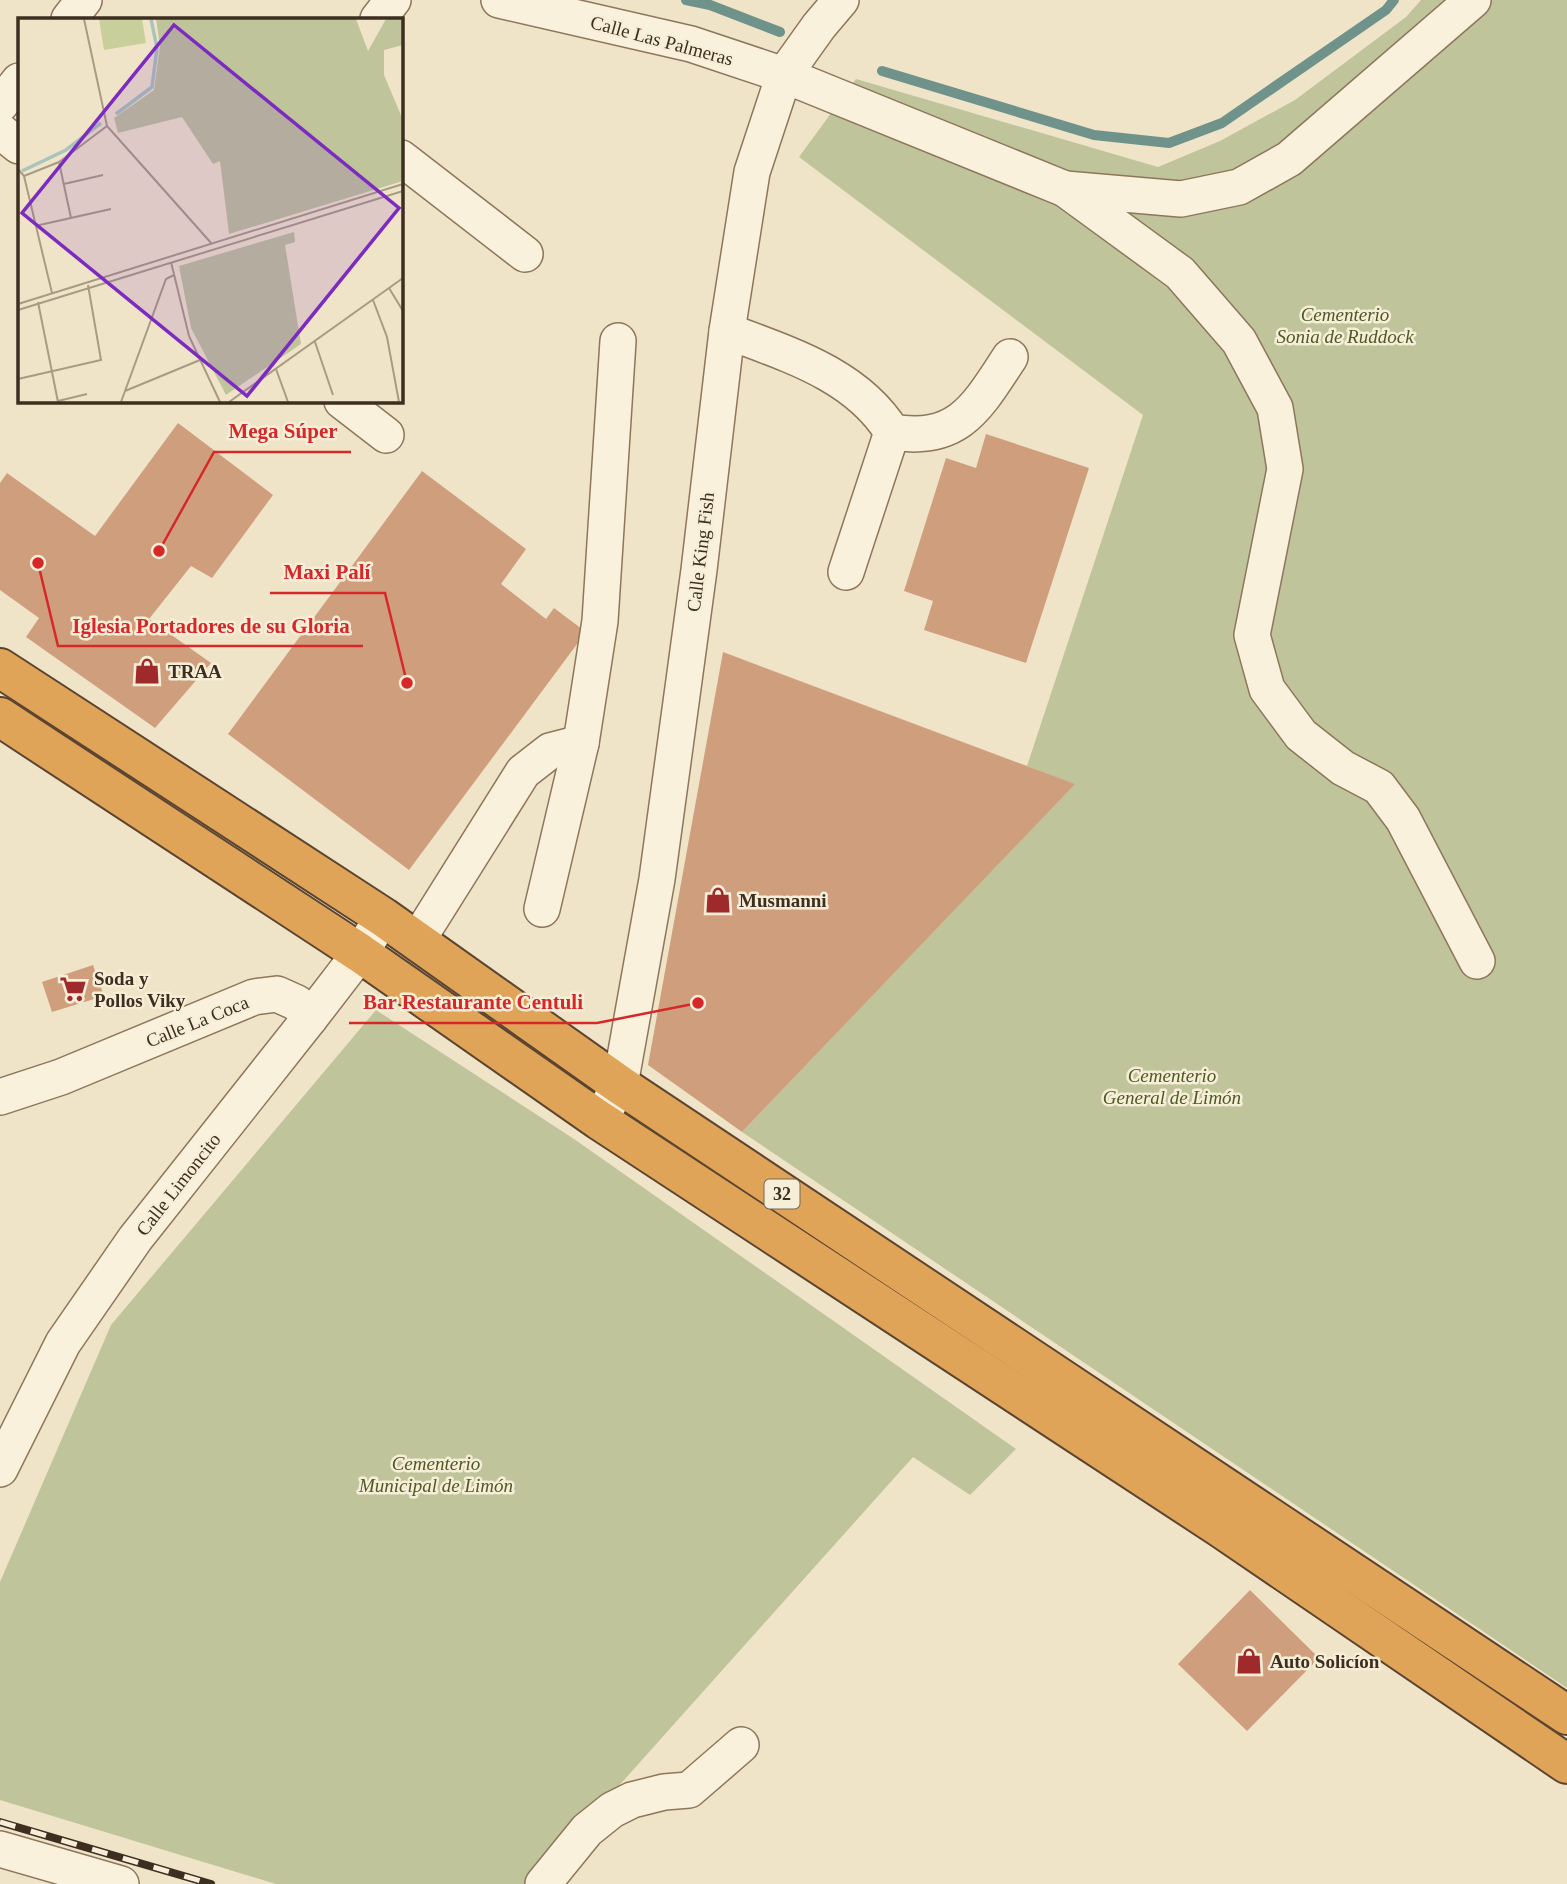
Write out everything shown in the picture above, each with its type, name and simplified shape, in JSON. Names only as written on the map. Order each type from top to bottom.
[{"type":"highway","name":"32","points":[[0,668],[383,917],[620,1085],[1567,1716]]},
{"type":"highway","name":"32","points":[[0,717],[360,953],[598,1120],[1221,1528],[1567,1764]]},
{"type":"street","points":[[70,18],[84,0]]},
{"type":"street","points":[[378,18],[393,0]]},
{"type":"street","name":"Calle Las Palmeras","points":[[499,0],[691,44],[784,75],[1065,189]]},
{"type":"street","name":"Calle King Fish","points":[[598,1120],[620,1085],[659,866],[699,570],[727,331],[752,172],[784,75],[841,0]]},
{"type":"street","points":[[1065,189],[1181,199],[1239,187],[1289,159],[1473,0]]},
{"type":"street","points":[[0,106],[18,82]]},
{"type":"street","points":[[0,131],[18,145]]},
{"type":"street","points":[[402,159],[525,254]]},
{"type":"street","points":[[1065,189],[1180,272],[1239,341],[1275,408],[1285,470],[1252,635],[1267,689],[1301,735],[1343,768],[1379,787],[1403,819],[1477,961]]},
{"type":"street","points":[[727,331],[799,359],[834,376],[870,403],[892,432],[846,572]]},
{"type":"street","points":[[542,909],[581,743],[600,621],[618,341]]},
{"type":"street","points":[[892,432],[910,435],[931,433],[955,424],[971,413],[982,400],[1010,357]]},
{"type":"street","points":[[343,402],[386,435]]},
{"type":"street","points":[[417,941],[523,772],[550,751],[581,743]]},
{"type":"street","name":"Calle Limoncito","points":[[0,1469],[63,1343],[135,1239],[310,1018],[360,953],[383,917]]},
{"type":"street","name":"Calle La Coca","points":[[0,1097],[61,1077],[254,997],[277,994],[297,1003],[310,1018]]},
{"type":"street","points":[[543,1884],[587,1830],[612,1810],[632,1800],[664,1792],[689,1790],[741,1745]]},
{"type":"street","points":[[0,1849],[121,1884]]},
{"type":"green space","points":[[1421,0],[1567,0],[1567,1688],[742,1132],[1074,784],[1027,766],[1143,415],[799,157],[856,79],[1158,167],[1220,141],[1295,100],[1406,17]]},
{"type":"green space","name":"Cementerio Municipal de Limón","points":[[376,1010],[574,1139],[1016,1449],[970,1495],[913,1457],[531,1884],[276,1884],[0,1800],[0,1582],[111,1325]]},
{"type":"building","points":[[178,423],[273,495],[212,578],[191,566],[149,619],[211,663],[155,728],[26,637],[39,618],[0,590],[0,483],[7,473],[95,536]]},
{"type":"building","points":[[986,434],[1089,468],[1026,663],[924,630],[933,601],[904,591],[946,458],[976,468]]},
{"type":"building","points":[[422,471],[526,549],[501,584],[546,619],[554,608],[586,632],[409,870],[228,734]]},
{"type":"building","points":[[723,652],[1075,784],[742,1132],[648,1065]]},
{"type":"building","name":"Soda y Pollos Viky","points":[[93,965],[104,996],[52,1012],[42,982]]},
{"type":"building","name":"Auto Solicíon","points":[[1250,1590],[1319,1658],[1247,1731],[1178,1664]]},
{"type":"waterway","points":[[686,0],[710,5],[780,32]]},
{"type":"waterway","points":[[882,71],[1094,135],[1169,143],[1222,123],[1386,10],[1394,0]]},
{"type":"railway","points":[[0,1822],[211,1884]]},
{"type":"place","name":"Mega Súper","points":[[159,551]]},
{"type":"place","name":"Iglesia Portadores de su Gloria","points":[[38,563]]},
{"type":"place","name":"TRAA","points":[[147,671]]},
{"type":"place","name":"Maxi Palí","points":[[407,683]]},
{"type":"place","name":"Musmanni","points":[[718,900]]},
{"type":"place","name":"Soda y Pollos Viky","points":[[73,989]]},
{"type":"place","name":"Bar Restaurante Centuli","points":[[698,1003]]},
{"type":"place","name":"Auto Solicíon","points":[[1249,1661]]},
{"type":"park label","name":"Cementerio Sonia de Ruddock","points":[[1345,325]]},
{"type":"park label","name":"Cementerio General de Limón","points":[[1172,1086]]}]
